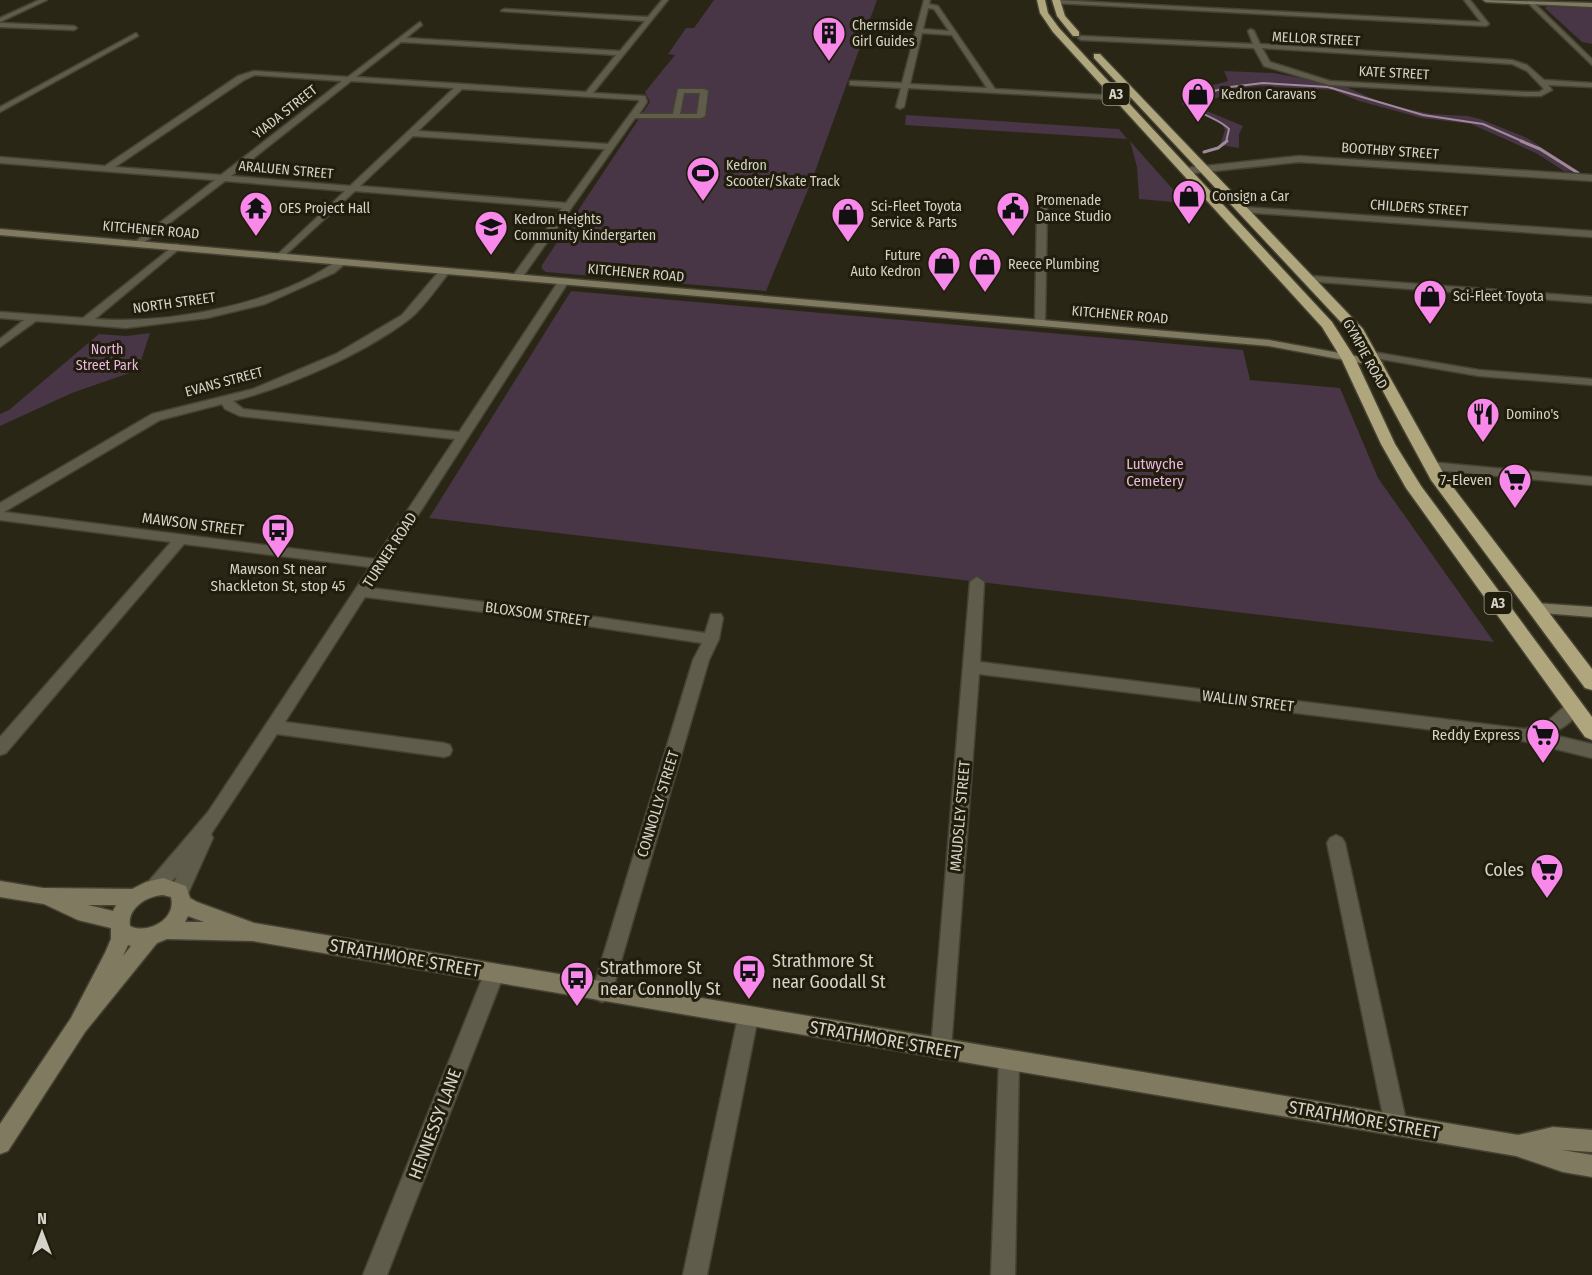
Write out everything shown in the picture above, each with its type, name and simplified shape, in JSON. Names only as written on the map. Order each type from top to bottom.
[{"type":"highway","name":"GYMPIE ROAD","points":[[1041,0],[1044,13],[1051,23],[1327,325],[1345,354],[1392,451],[1414,488],[1592,732]]},
{"type":"highway","name":"GYMPIE ROAD","points":[[1057,4],[1064,20],[1351,323],[1375,359],[1430,466],[1592,683]]},
{"type":"highway","points":[[1164,147],[1174,147],[1172,144],[1176,139]]},
{"type":"street","points":[[0,20],[44,0]]},
{"type":"street","points":[[589,93],[665,0]]},
{"type":"street","points":[[1057,4],[1486,24],[1467,0]]},
{"type":"street","points":[[1486,0],[1592,5]]},
{"type":"street","points":[[900,108],[926,2],[936,7],[989,84],[992,92]]},
{"type":"street","points":[[1530,2],[1592,63]]},
{"type":"street","points":[[504,10],[650,19]]},
{"type":"street","name":"YIADA STREET","points":[[138,244],[420,24]]},
{"type":"street","points":[[0,25],[74,28]]},
{"type":"street","points":[[919,31],[953,33]]},
{"type":"street","name":"KATE STREET","points":[[1251,31],[1265,62],[1270,66],[1329,83],[1531,95],[1548,91],[1542,82]]},
{"type":"street","points":[[0,110],[136,35]]},
{"type":"street","name":"MELLOR STREET","points":[[1081,38],[1509,61],[1528,66],[1542,82]]},
{"type":"street","points":[[400,40],[622,53]]},
{"type":"street","points":[[1575,46],[1592,47]]},
{"type":"street","points":[[106,169],[250,74],[268,72],[636,96],[643,99],[517,277]]},
{"type":"street","points":[[1542,82],[1592,85]]},
{"type":"street","points":[[853,83],[1120,98]]},
{"type":"street","points":[[280,257],[462,85]]},
{"type":"street","points":[[633,116],[676,116],[700,116],[704,91],[681,91],[676,116]]},
{"type":"street","points":[[412,132],[611,147]]},
{"type":"street","name":"BOOTHBY STREET","points":[[1186,171],[1299,159],[1592,178]]},
{"type":"street","name":"ARALUEN STREET","points":[[0,160],[569,206]]},
{"type":"street","points":[[1040,323],[1042,209]]},
{"type":"street","name":"CHILDERS STREET","points":[[1244,210],[1592,234]]},
{"type":"street","name":"KITCHENER ROAD","points":[[0,232],[1269,343],[1375,359]]},
{"type":"street","points":[[84,323],[176,247]]},
{"type":"street","name":"NORTH STREET","points":[[0,315],[84,323],[145,324],[246,307],[330,271],[342,262]]},
{"type":"street","name":"EVANS STREET","points":[[0,509],[156,417],[257,390],[340,356],[399,323],[445,271]]},
{"type":"street","points":[[1311,279],[1592,300]]},
{"type":"street","name":"TURNER ROAD","points":[[0,1143],[78,1025],[112,959],[121,913],[134,897],[152,888],[172,868],[214,817],[564,282]]},
{"type":"street","points":[[0,344],[33,318]]},
{"type":"street","points":[[1375,359],[1459,374],[1479,373],[1592,382]]},
{"type":"street","points":[[226,398],[229,406],[240,412],[463,436]]},
{"type":"street","points":[[1430,466],[1592,481]]},
{"type":"street","name":"MAWSON STREET","points":[[0,516],[381,564]]},
{"type":"street","points":[[0,748],[180,539]]},
{"type":"street","name":"MAUDSLEY STREET","points":[[941,1049],[972,667],[976,582]]},
{"type":"street","name":"BLOXSOM STREET","points":[[363,592],[541,614],[711,639]]},
{"type":"street","points":[[1535,608],[1592,612]]},
{"type":"street","name":"CONNOLLY STREET","points":[[602,992],[701,660],[711,639],[716,618]]},
{"type":"street","name":"WALLIN STREET","points":[[972,667],[1523,735],[1592,751]]},
{"type":"street","name":"WALLIN STREET","points":[[1523,735],[1554,727],[1561,723],[1574,707]]},
{"type":"street","points":[[272,727],[444,750]]},
{"type":"street","name":"TURNER ROAD","points":[[78,1025],[158,934],[180,913],[181,898],[214,817]]},
{"type":"street","points":[[1336,843],[1396,1125]]},
{"type":"street","points":[[152,888],[168,886],[181,898]]},
{"type":"street","points":[[0,889],[43,896],[134,897]]},
{"type":"street","points":[[43,896],[120,926],[133,939],[158,934]]},
{"type":"street","name":"STRATHMORE STREET","points":[[181,898],[199,913],[222,918],[253,932]]},
{"type":"street","name":"STRATHMORE STREET","points":[[158,934],[253,932],[1516,1145],[1563,1161],[1592,1166]]},
{"type":"street","name":"HENNESSY LANE","points":[[375,1275],[494,974]]},
{"type":"street","points":[[695,1275],[748,1017]]},
{"type":"street","points":[[1003,1275],[1009,1061]]},
{"type":"street","name":"STRATHMORE STREET","points":[[1516,1145],[1553,1138],[1592,1141]]},
{"type":"green space","points":[[714,0],[877,0],[812,180],[766,291],[546,272],[542,269],[542,265],[650,102],[645,92],[675,55],[668,54],[686,28],[694,28]]},
{"type":"green space","points":[[1548,6],[1592,8],[1592,44],[1582,42],[1545,8]]},
{"type":"green space","points":[[1224,71],[1274,73],[1346,87],[1378,101],[1403,108],[1431,114],[1480,119],[1527,138],[1580,172],[1564,171],[1536,153],[1471,124],[1422,118],[1359,101],[1333,90],[1259,86],[1233,89],[1217,98],[1201,102],[1202,109],[1243,126],[1239,134],[1239,148],[1220,145],[1225,130],[1222,124],[1182,104],[1196,91],[1228,81]]},
{"type":"green space","points":[[906,115],[1119,129],[1127,139],[905,125]]},
{"type":"green space","points":[[1130,141],[1185,203],[1139,199],[1137,167]]},
{"type":"green space","name":"Lutwyche Cemetery","points":[[571,291],[1243,350],[1250,380],[1340,388],[1378,478],[1494,642],[429,518]]},
{"type":"green space","name":"North Street Park","points":[[150,333],[138,370],[72,393],[0,426],[0,414],[9,410],[99,334],[126,336]]},
{"type":"waterway","points":[[1226,142],[1229,129],[1194,108],[1186,98],[1230,87],[1263,83],[1328,87],[1423,115],[1483,124],[1524,142]]},
{"type":"waterway","points":[[1521,141],[1540,149],[1578,173]]},
{"type":"waterway","points":[[1204,152],[1218,148],[1226,142]]},
{"type":"place","name":"Chermside Girl Guides","points":[[829,62]]},
{"type":"place","name":"Kedron Caravans","points":[[1198,123]]},
{"type":"place","name":"Kedron Scooter/Skate Track","points":[[703,202]]},
{"type":"place","name":"Consign a Car","points":[[1189,225]]},
{"type":"place","name":"OES Project Hall","points":[[256,237]]},
{"type":"place","name":"Promenade Dance Studio","points":[[1013,237]]},
{"type":"place","name":"Sci-Fleet Toyota Service & Parts","points":[[848,243]]},
{"type":"place","name":"Kedron Heights Community Kindergarten","points":[[491,256]]},
{"type":"place","name":"Future Auto Kedron","points":[[944,292]]},
{"type":"place","name":"Reece Plumbing","points":[[985,293]]},
{"type":"place","name":"Sci-Fleet Toyota","points":[[1430,325]]},
{"type":"place","name":"Domino's","points":[[1483,443]]},
{"type":"place","name":"7-Eleven","points":[[1515,509]]},
{"type":"place","name":"Mawson St near Shackleton St, stop 45","points":[[278,559]]},
{"type":"place","name":"Reddy Express","points":[[1543,764]]},
{"type":"place","name":"Coles","points":[[1547,899]]},
{"type":"place","name":"Strathmore St near Goodall St","points":[[749,1000]]},
{"type":"place","name":"Strathmore St near Connolly St","points":[[577,1007]]}]
